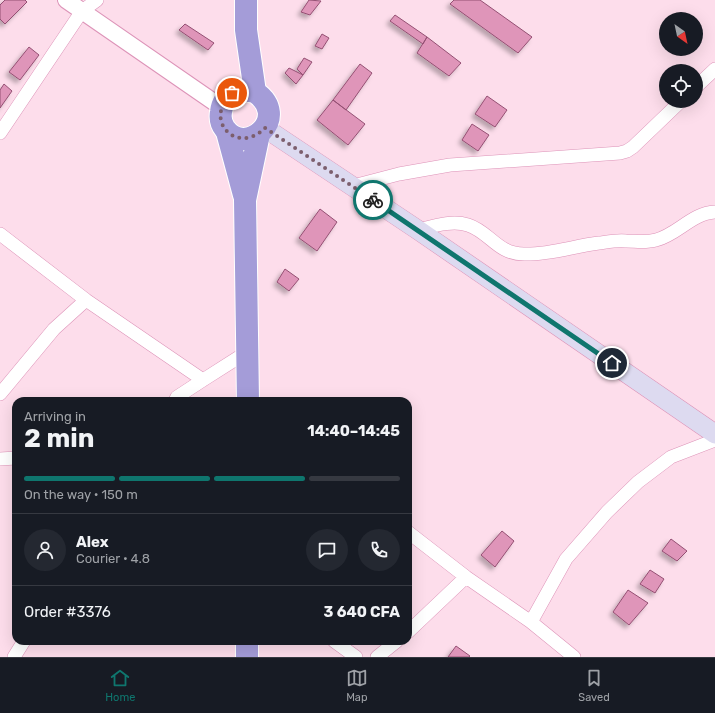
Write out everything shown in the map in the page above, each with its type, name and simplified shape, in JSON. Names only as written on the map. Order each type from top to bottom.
[{"type":"highway","points":[[246,0],[246,30],[255,92]]},
{"type":"highway","points":[[246,30],[227,100],[220,116],[222,125],[235,137],[243,139],[251,138],[262,131]]},
{"type":"highway","points":[[227,100],[240,90],[255,92],[264,100],[269,112],[268,120],[262,131],[245,200]]},
{"type":"highway","points":[[228,132],[245,200],[248,397]]},
{"type":"highway","points":[[247,645],[247,657]]},
{"type":"main road","points":[[262,131],[353,186],[715,434]]},
{"type":"street","points":[[66,0],[227,100]]},
{"type":"street","points":[[0,133],[82,11],[97,0]]},
{"type":"street","points":[[703,80],[715,69]]},
{"type":"street","points":[[353,186],[399,174],[450,165],[620,153],[633,147],[674,108]]},
{"type":"street","points":[[418,230],[453,223],[469,226],[484,234],[498,246],[512,253],[537,254],[597,243],[626,240],[639,242],[656,240],[707,212],[715,212]]},
{"type":"street","points":[[0,234],[86,300],[203,380]]},
{"type":"street","points":[[0,394],[54,329],[86,300]]},
{"type":"street","points":[[177,397],[247,352]]},
{"type":"street","points":[[531,622],[566,559],[607,512],[638,482],[671,457],[715,440]]},
{"type":"street","points":[[0,459],[12,458]]},
{"type":"street","points":[[412,535],[466,577],[531,622],[574,657]]},
{"type":"street","points":[[412,629],[466,577]]},
{"type":"street","points":[[14,657],[22,645]]},
{"type":"street","points":[[340,645],[356,657]]},
{"type":"street","points":[[377,657],[391,645]]},
{"type":"building","points":[[5,0],[25,0],[27,2],[5,24],[0,19],[0,5]]},
{"type":"building","points":[[309,0],[321,1],[310,15],[301,12]]},
{"type":"building","points":[[454,0],[480,0],[532,37],[518,53],[450,4]]},
{"type":"building","points":[[395,15],[427,37],[423,44],[390,21]]},
{"type":"building","points":[[185,24],[214,43],[208,50],[179,30]]},
{"type":"building","points":[[322,34],[329,38],[322,49],[315,46]]},
{"type":"building","points":[[427,37],[461,63],[449,76],[417,53]]},
{"type":"building","points":[[29,47],[39,55],[20,80],[9,72]]},
{"type":"building","points":[[304,58],[312,62],[303,75],[297,69]]},
{"type":"building","points":[[360,64],[372,73],[346,110],[333,100]]},
{"type":"building","points":[[289,68],[303,75],[296,84],[285,73]]},
{"type":"building","points":[[4,84],[12,91],[0,108],[0,90]]},
{"type":"building","points":[[487,96],[507,110],[495,127],[475,114]]},
{"type":"building","points":[[333,100],[365,124],[348,145],[317,120]]},
{"type":"building","points":[[472,124],[489,135],[478,151],[462,140]]},
{"type":"building","points":[[320,209],[337,222],[317,251],[299,238]]},
{"type":"building","points":[[285,269],[299,279],[289,291],[277,282]]},
{"type":"building","points":[[502,531],[514,541],[495,567],[481,555]]},
{"type":"building","points":[[671,539],[687,551],[677,561],[662,551]]},
{"type":"building","points":[[650,570],[664,579],[655,593],[640,584]]},
{"type":"building","points":[[628,590],[648,603],[629,625],[613,612]]},
{"type":"building","points":[[456,646],[470,656],[448,657]]},
{"type":"way so far","points":[[232,93],[221,107],[220,116],[222,125],[228,132],[235,137],[243,139],[251,138],[259,134],[265,128],[373,200]]},
{"type":"route","points":[[373,200],[612,363]]}]
